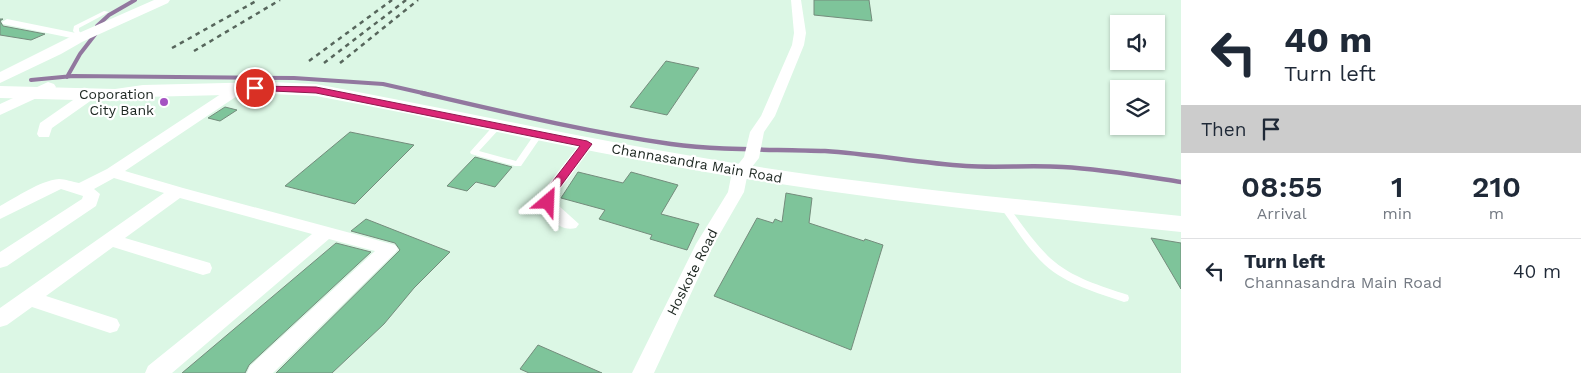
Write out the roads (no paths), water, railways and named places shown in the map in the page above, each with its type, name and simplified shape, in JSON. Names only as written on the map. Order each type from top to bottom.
[{"type":"main road","name":"Channasandra Main Road","points":[[0,85],[115,95],[143,91],[316,90],[587,144],[746,165],[916,196],[1181,224]]},
{"type":"main road","points":[[42,90],[125,88],[143,91]]},
{"type":"street","points":[[0,85],[52,56],[56,51],[81,37],[164,0]]},
{"type":"street","name":"Hoskote Road","points":[[643,373],[704,244],[736,192],[757,132],[768,116],[798,45],[800,33],[796,0]]},
{"type":"street","points":[[7,22],[81,37]]},
{"type":"street","points":[[81,189],[113,172],[238,89]]},
{"type":"street","name":"Channasandra Main Road","points":[[0,110],[42,90]]},
{"type":"street","points":[[44,134],[45,126],[92,94]]},
{"type":"street","points":[[570,224],[551,209],[548,202],[548,194],[587,144]]},
{"type":"street","points":[[113,172],[177,192],[388,249],[258,373]]},
{"type":"street","points":[[0,213],[47,188],[60,184],[92,194],[90,202],[0,260]]},
{"type":"street","points":[[0,319],[177,192]]},
{"type":"street","points":[[156,373],[327,231]]},
{"type":"street","points":[[111,240],[203,268]]},
{"type":"street","points":[[30,298],[110,325]]},
{"type":"lane","points":[[81,37],[76,31],[76,27],[106,12]]},
{"type":"lane","points":[[498,126],[474,152],[518,164],[539,134]]},
{"type":"lane","points":[[1003,205],[1047,261],[1090,286],[1124,298]]},
{"type":"waterway","points":[[97,26],[109,15],[135,0]]},
{"type":"waterway","points":[[67,77],[80,54],[97,32]]},
{"type":"waterway","points":[[31,80],[67,77]]},
{"type":"waterway","points":[[67,77],[294,78],[383,84],[427,94]]},
{"type":"waterway","points":[[422,93],[577,128],[671,144],[728,149],[825,151],[966,166],[1051,166],[1078,168],[1181,182]]},
{"type":"railway","points":[[172,48],[258,0]]},
{"type":"railway","points":[[194,51],[280,0]]},
{"type":"railway","points":[[309,61],[392,0]]},
{"type":"railway","points":[[324,63],[406,0]]},
{"type":"railway","points":[[340,63],[418,0]]},
{"type":"place","name":"Coporation City Bank","points":[[164,102]]}]
